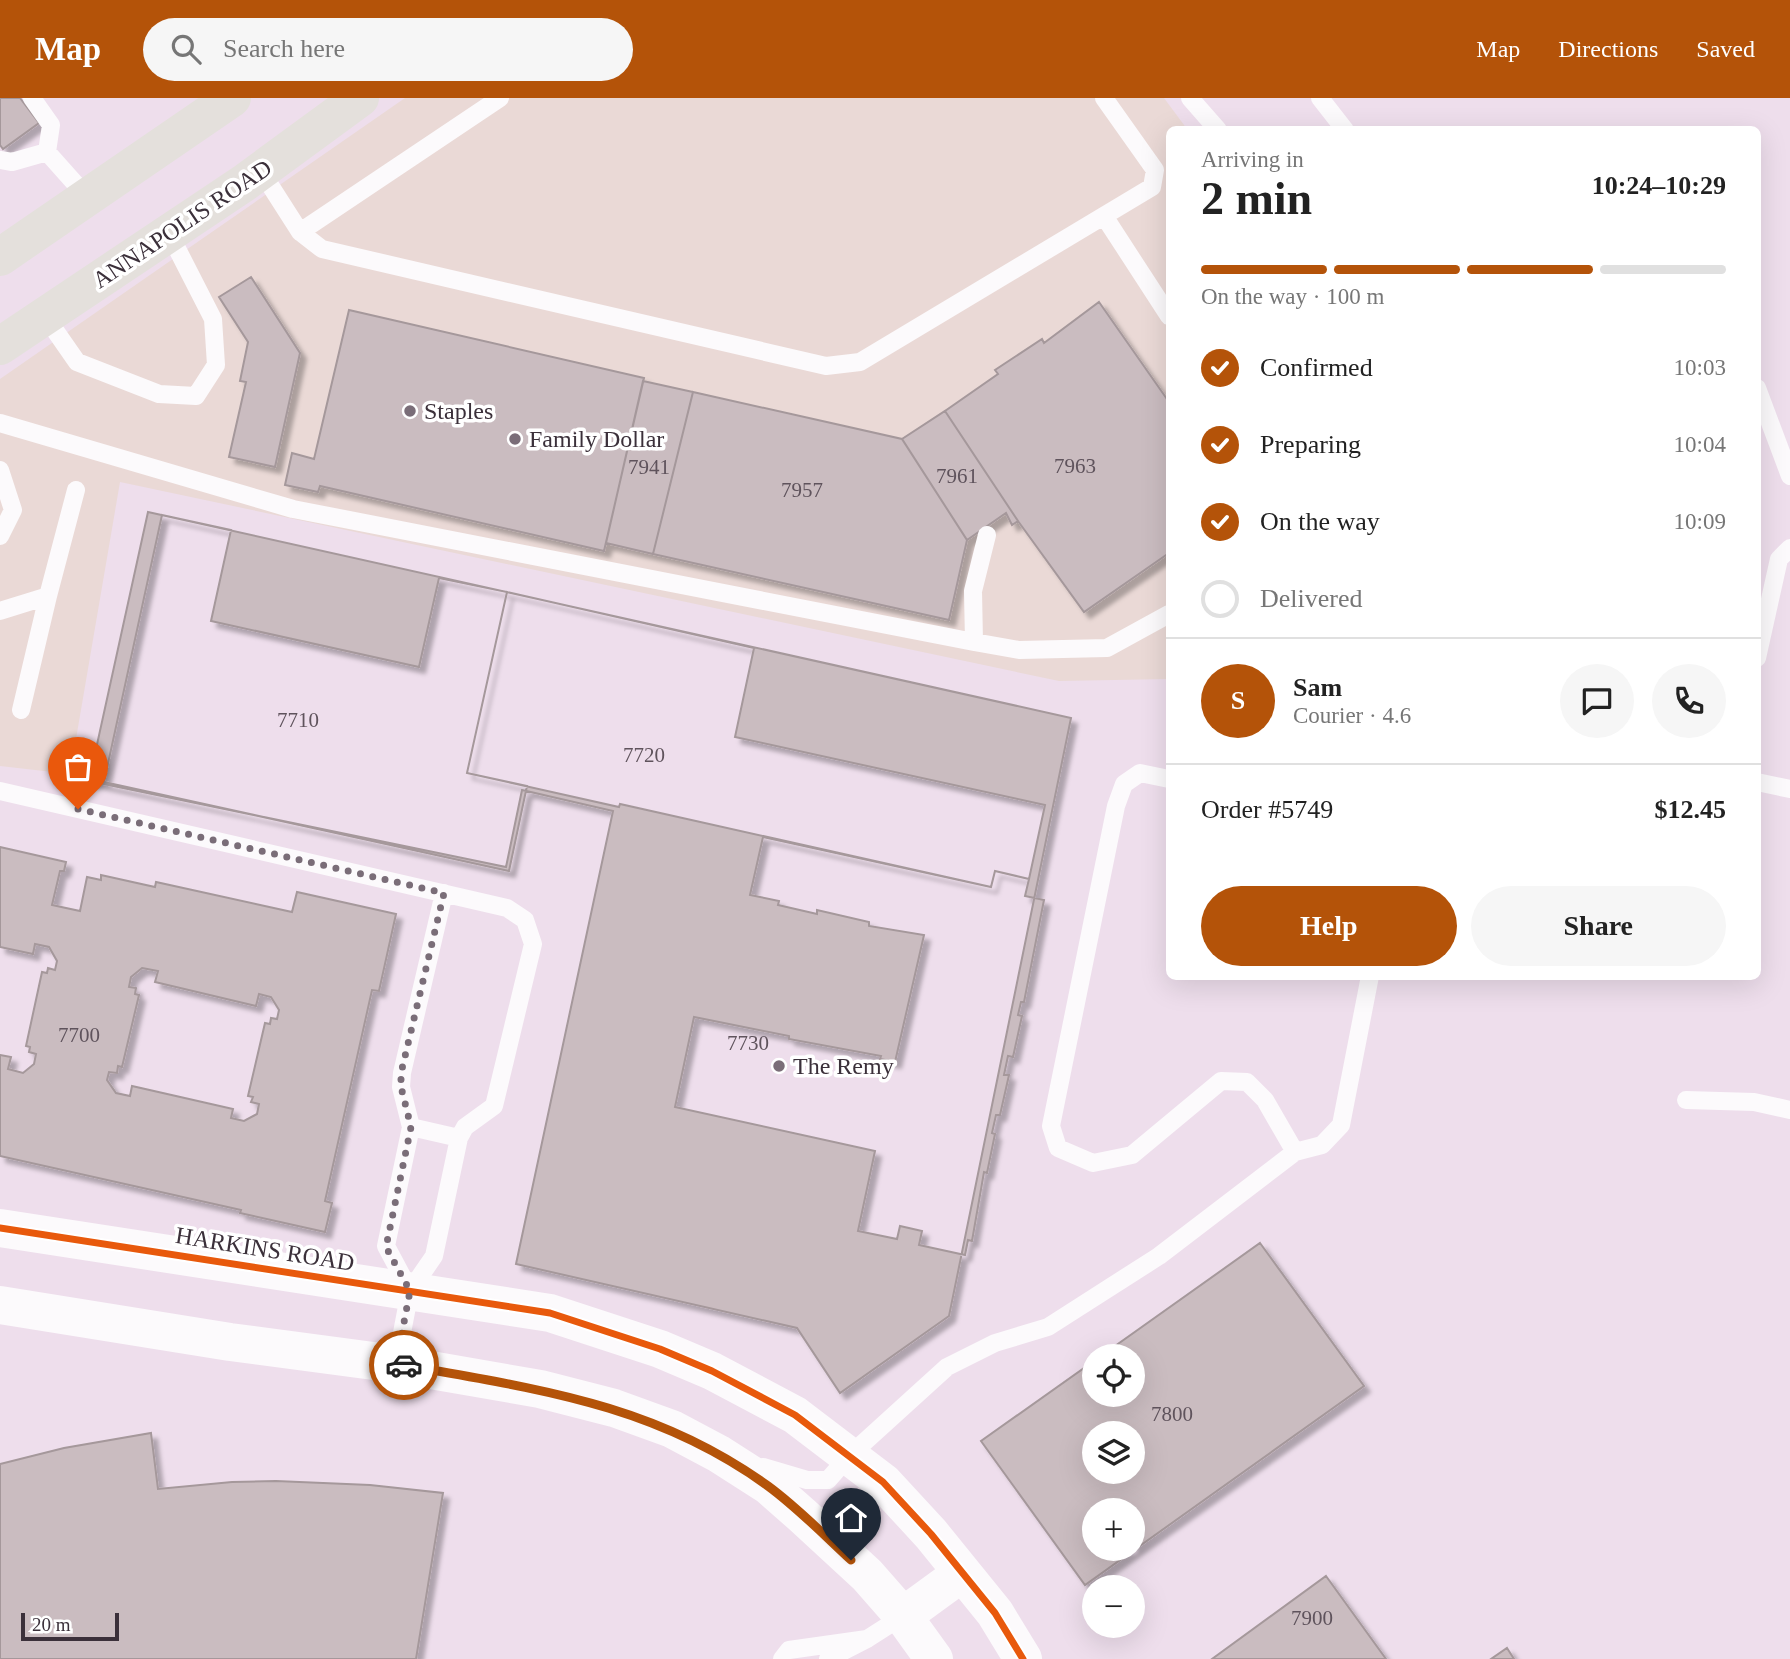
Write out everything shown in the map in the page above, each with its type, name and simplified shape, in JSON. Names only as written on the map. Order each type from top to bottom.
[{"type":"main road","points":[[0,257],[232,98]]},
{"type":"main road","name":"ANNAPOLIS ROAD","points":[[0,345],[261,171],[360,98]]},
{"type":"street","name":"HARKINS ROAD","points":[[0,1228],[550,1313],[660,1349],[712,1371],[795,1415],[883,1482],[931,1534],[995,1614],[1023,1659]]},
{"type":"street","points":[[0,1305],[230,1342],[396,1364],[540,1389],[614,1408],[673,1429],[769,1486],[867,1575],[903,1616],[934,1659]]},
{"type":"street","points":[[903,1616],[962,1573]]},
{"type":"lane","points":[[32,98],[51,125],[47,152]]},
{"type":"lane","points":[[300,232],[500,98]]},
{"type":"lane","points":[[261,171],[300,232],[322,249],[826,366],[860,362],[1152,187],[1155,170],[1104,98]]},
{"type":"lane","points":[[1190,98],[1214,126]]},
{"type":"lane","points":[[1320,98],[1342,126]]},
{"type":"lane","points":[[0,160],[12,162],[47,152]]},
{"type":"lane","points":[[47,152],[88,198]]},
{"type":"lane","points":[[1104,216],[1166,311]]},
{"type":"lane","points":[[45,316],[77,362],[159,394],[197,396],[215,365],[213,319],[169,233]]},
{"type":"lane","points":[[1761,399],[1790,476]]},
{"type":"lane","points":[[0,423],[293,509],[1019,650],[1107,648],[1166,616]]},
{"type":"lane","points":[[0,470],[13,510],[0,536]]},
{"type":"lane","points":[[21,710],[76,490]]},
{"type":"lane","points":[[974,642],[974,591],[987,534]]},
{"type":"lane","points":[[1761,640],[1779,559],[1790,548]]},
{"type":"lane","points":[[0,611],[48,596]]},
{"type":"lane","points":[[1166,778],[1140,773],[1124,784],[1120,795],[1051,1126],[1058,1148],[1093,1163],[1132,1156],[1221,1081],[1247,1082],[1265,1100],[1295,1152]]},
{"type":"lane","points":[[1761,783],[1790,789]]},
{"type":"lane","points":[[0,791],[507,908],[524,920],[533,944],[494,1106],[465,1127],[458,1138],[435,1256],[410,1291],[396,1364]]},
{"type":"lane","points":[[410,1291],[386,1247],[411,1127],[401,1087],[401,1073],[444,893]]},
{"type":"lane","points":[[715,1452],[807,1480],[828,1480],[849,1456],[947,1367],[995,1343],[1048,1326],[1159,1256],[1295,1152],[1322,1145],[1341,1125],[1369,980]]},
{"type":"lane","points":[[1686,1100],[1754,1102],[1790,1110]]},
{"type":"lane","points":[[411,1127],[458,1138]]},
{"type":"lane","points":[[828,1659],[903,1616]]},
{"type":"lane","points":[[782,1659],[789,1650],[867,1639]]},
{"type":"lane","points":[[847,1659],[867,1639]]},
{"type":"shaded area","points":[[405,98],[1164,98],[1185,126],[1166,126],[1166,679],[1059,681],[120,482],[70,774],[0,766],[0,379]]},
{"type":"building","points":[[0,98],[20,98],[39,123],[3,149],[0,145]]},
{"type":"building","points":[[251,277],[300,353],[275,467],[229,457],[246,382],[240,381],[248,342],[219,297]]},
{"type":"building","points":[[1099,302],[1166,398],[1166,555],[1084,612],[1018,521],[945,411],[998,374],[995,370],[1042,339],[1044,343]]},
{"type":"building","points":[[349,310],[644,378],[604,551],[320,486],[318,492],[285,485],[292,453],[314,459]]},
{"type":"building","points":[[643,381],[693,392],[653,554],[606,543]]},
{"type":"building","points":[[693,392],[902,439],[967,540],[949,620],[653,554]]},
{"type":"building","points":[[945,411],[1018,521],[1012,525],[1006,513],[967,540],[902,439]]},
{"type":"building","name":"The Remy","points":[[148,512],[1071,718],[949,1316],[840,1393],[797,1328],[516,1264],[613,811],[522,790],[506,867],[89,781]]},
{"type":"building","points":[[162,515],[231,530],[211,621],[419,667],[439,578],[507,592],[467,773],[527,786],[509,871],[104,782]]},
{"type":"building","points":[[507,592],[754,648],[735,737],[1045,805],[1029,879],[995,871],[991,887],[620,804],[619,807],[467,773]]},
{"type":"building","points":[[763,837],[991,887],[995,871],[1029,879],[1025,896],[1044,900],[1024,1002],[1021,1002],[1018,1015],[1022,1016],[1013,1057],[1008,1056],[1004,1075],[1009,1075],[1000,1115],[996,1115],[992,1133],[995,1134],[987,1173],[984,1172],[972,1241],[968,1240],[965,1255],[919,1245],[922,1231],[900,1226],[897,1239],[858,1231],[875,1151],[675,1107],[694,1017],[789,1036],[789,1039],[881,1056],[880,1059],[895,1062],[924,935],[869,926],[869,922],[817,910],[817,914],[778,905],[779,901],[750,895]]},
{"type":"building","points":[[0,847],[66,862],[64,871],[60,871],[52,905],[80,911],[87,877],[101,880],[101,875],[155,887],[156,882],[292,912],[297,892],[396,914],[379,991],[372,990],[325,1201],[332,1203],[325,1232],[240,1213],[241,1210],[0,1156],[0,1055],[11,1057],[8,1069],[23,1073],[34,1064],[36,1054],[29,1052],[30,1047],[26,1046],[42,972],[47,973],[48,968],[55,970],[57,961],[49,947],[35,944],[33,954],[0,947]],"holes":[[[142,968],[158,971],[155,982],[256,1006],[259,994],[271,997],[279,1010],[277,1019],[271,1018],[270,1024],[265,1023],[248,1096],[253,1097],[251,1102],[259,1104],[257,1114],[244,1121],[231,1118],[233,1109],[132,1086],[130,1096],[116,1093],[107,1080],[109,1072],[117,1073],[118,1066],[122,1067],[139,995],[135,994],[136,988],[129,987],[131,977]]]},
{"type":"building","points":[[1260,1243],[1364,1386],[1145,1542],[1145,1498],[1082,1498],[1082,1561],[1119,1561],[1099,1575],[1082,1575],[1082,1581],[981,1441],[1082,1369],[1082,1407],[1145,1407],[1145,1344],[1118,1344]]},
{"type":"building","points":[[151,1433],[158,1489],[276,1481],[370,1485],[443,1493],[416,1659],[0,1659],[0,1464],[64,1448]]},
{"type":"building","points":[[1326,1576],[1386,1659],[1212,1659]]},
{"type":"building","points":[[1507,1648],[1514,1659],[1491,1659]]},
{"type":"cycle path","points":[[0,1228],[550,1313],[660,1349],[712,1371],[795,1415],[883,1482],[931,1534],[995,1613],[1023,1659]]},
{"type":"way so far","points":[[78,809],[444,893],[401,1073],[401,1087],[411,1127],[386,1247],[410,1291],[396,1364],[404,1365]]},
{"type":"place","name":"Staples","points":[[410,411]]},
{"type":"place","name":"Family Dollar","points":[[515,439]]},
{"type":"place","name":"The Remy","points":[[779,1066]]},
{"type":"route","points":[[404,1365],[540,1389],[614,1408],[673,1429],[769,1486],[851,1560]]}]
